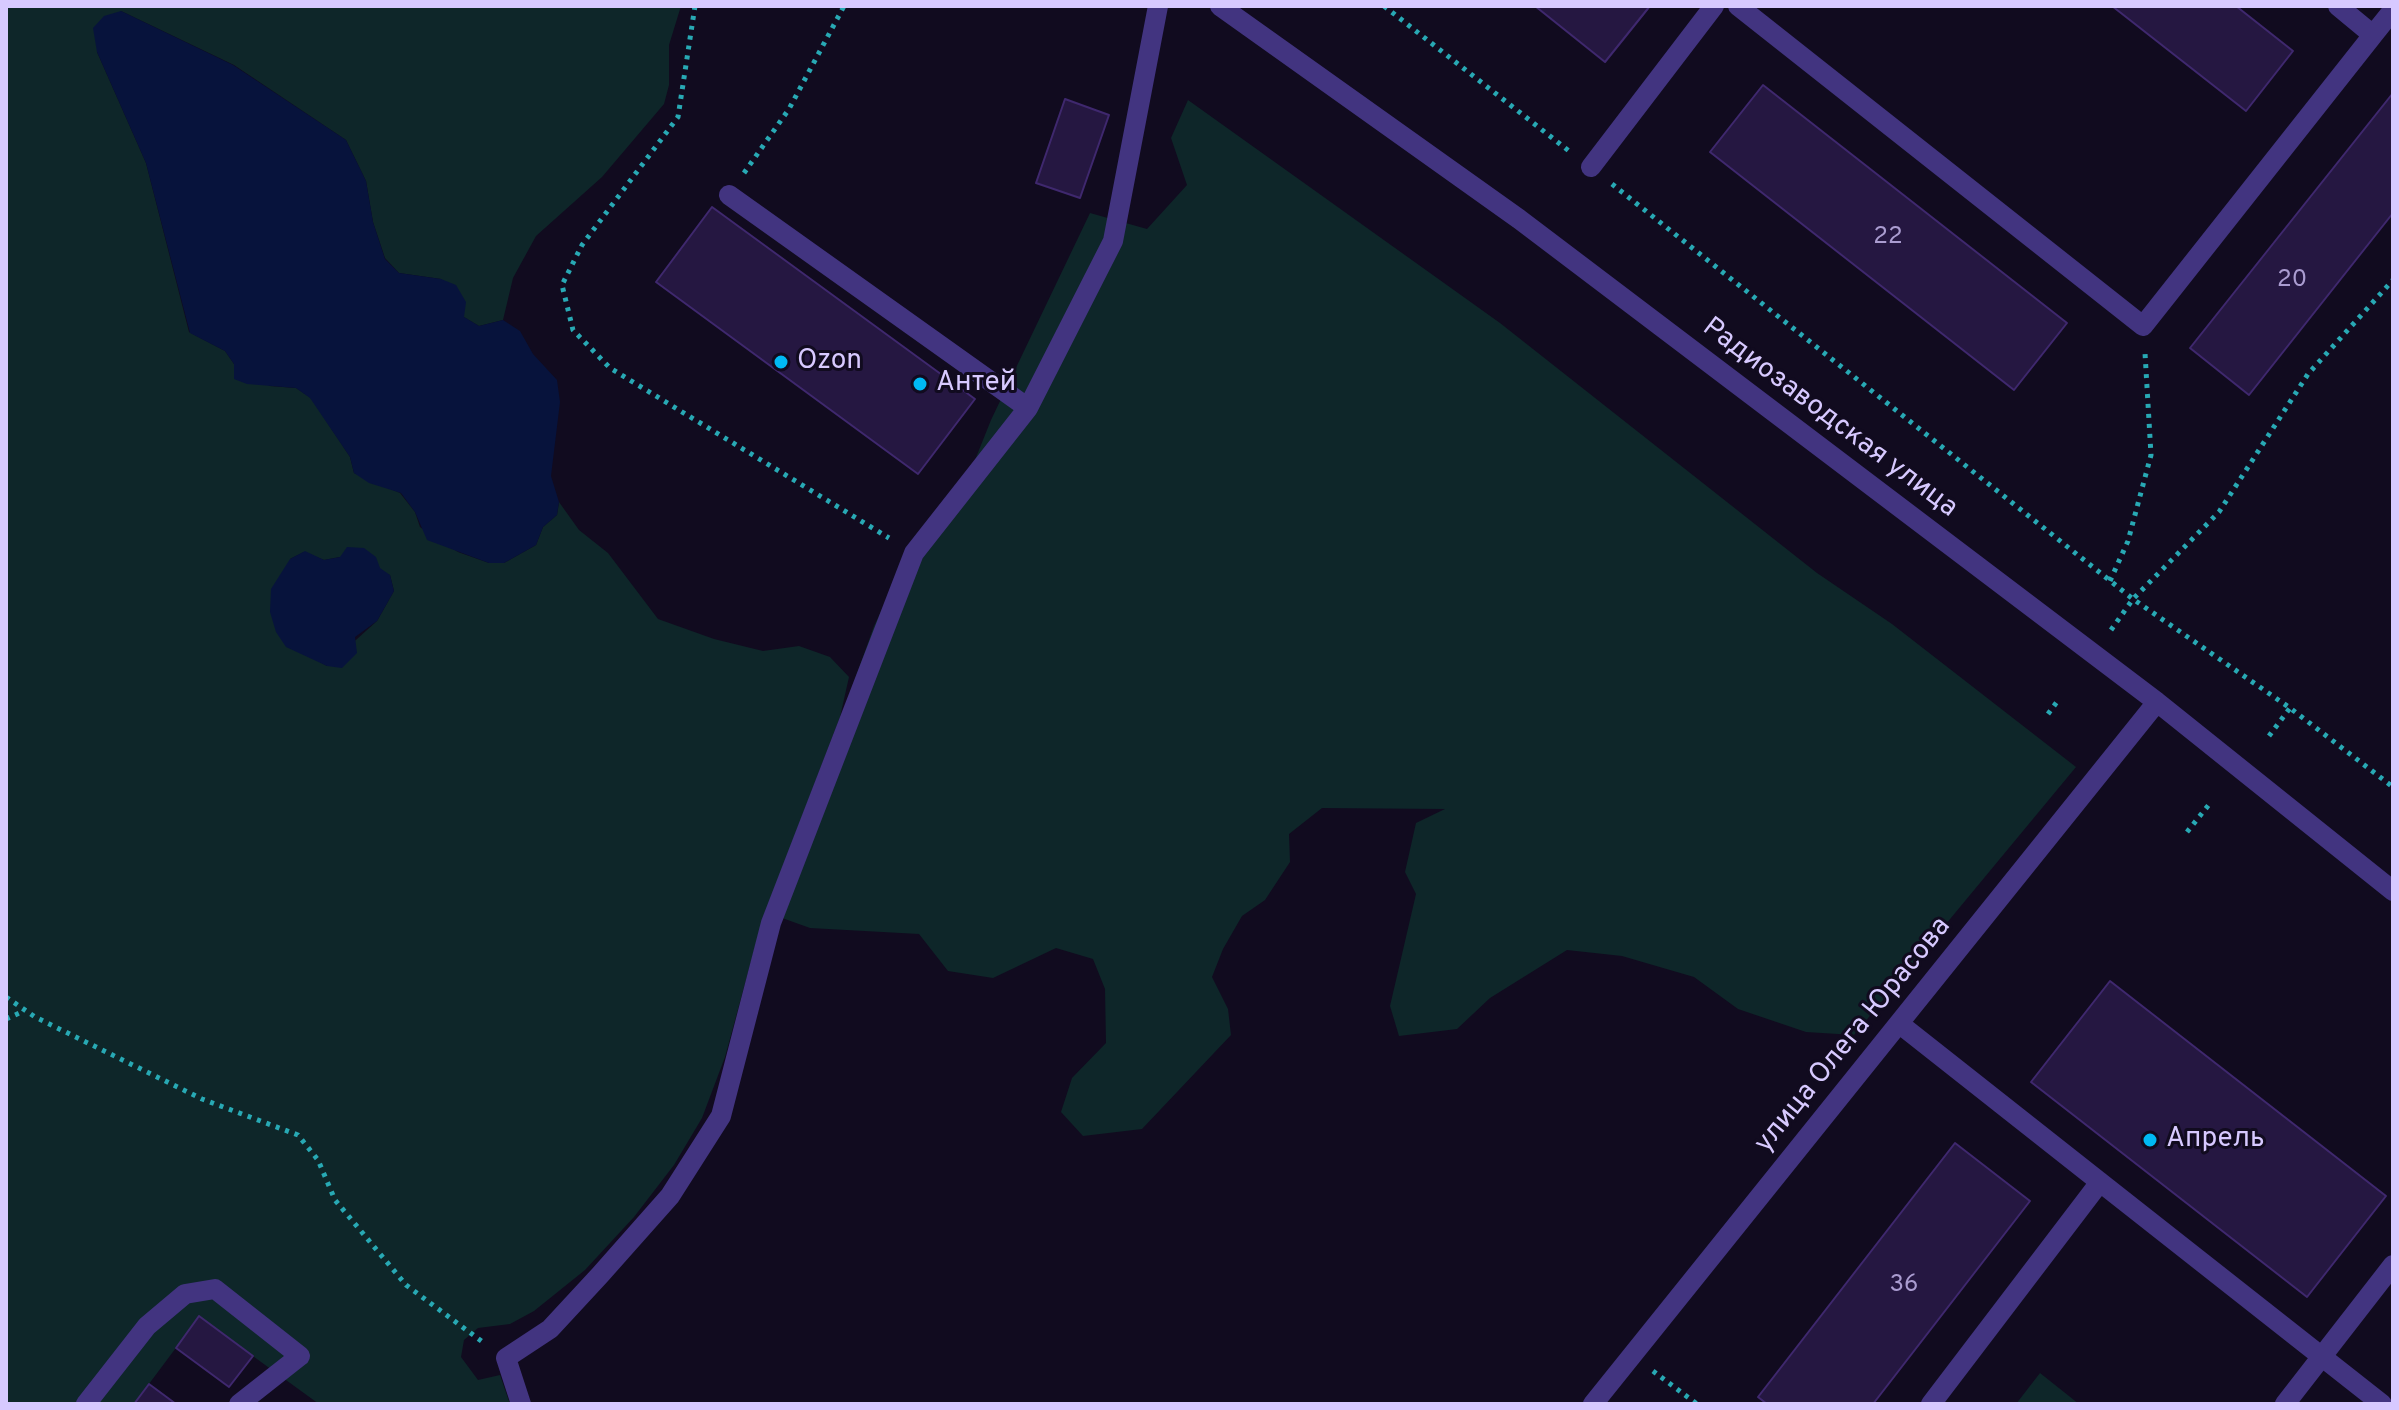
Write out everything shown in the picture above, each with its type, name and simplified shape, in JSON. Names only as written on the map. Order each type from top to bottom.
[{"type":"street","points":[[521,1404],[506,1358],[550,1329],[600,1275],[670,1196],[721,1116],[771,923],[914,553],[1028,408],[1113,241],[1158,6]]},
{"type":"street","name":"Радиозаводская улица","points":[[1220,6],[1519,219],[2157,702],[2393,891]]},
{"type":"street","points":[[1591,167],[1714,6]]},
{"type":"street","points":[[1738,6],[2143,326],[2393,10]]},
{"type":"street","points":[[2338,6],[2373,35]]},
{"type":"street","points":[[729,195],[1028,408]]},
{"type":"street","name":"улица Олега Юрасова","points":[[1593,1404],[1630,1353],[1901,1025],[2157,702]]},
{"type":"street","points":[[1901,1025],[2382,1404]]},
{"type":"street","points":[[1931,1404],[2100,1182]]},
{"type":"street","points":[[2285,1404],[2393,1265]]},
{"type":"street","points":[[86,1404],[147,1326],[185,1294],[215,1289],[300,1356],[239,1404]]},
{"type":"path","points":[[695,6],[678,117],[582,245],[562,285],[573,330],[610,368],[914,553]]},
{"type":"path","points":[[729,195],[789,109],[844,6]]},
{"type":"path","points":[[1384,6],[2133,599],[2290,708],[2393,787]]},
{"type":"path","points":[[2111,630],[2133,599],[2219,512],[2308,374],[2393,280]]},
{"type":"path","points":[[2110,581],[2128,541],[2151,455],[2143,326]]},
{"type":"path","points":[[2048,714],[2059,699]]},
{"type":"path","points":[[2269,736],[2290,708]]},
{"type":"path","points":[[2187,832],[2211,802]]},
{"type":"path","points":[[6,997],[25,1010],[202,1099],[298,1135],[318,1160],[335,1200],[406,1285],[506,1358]]},
{"type":"path","points":[[6,1019],[25,1010]]},
{"type":"path","points":[[1630,1353],[1697,1404]]},
{"type":"green space","points":[[6,6],[681,6],[669,45],[669,85],[664,104],[602,177],[536,236],[513,278],[503,320],[479,326],[464,317],[441,279],[399,273],[385,258],[373,222],[366,181],[346,140],[234,65],[121,11],[97,52],[146,163],[189,332],[225,351],[234,364],[270,386],[296,388],[311,398],[350,457],[354,473],[400,493],[415,512],[420,527],[458,552],[489,563],[504,563],[536,545],[543,527],[557,515],[559,502],[579,530],[608,553],[658,619],[714,639],[763,651],[799,646],[830,657],[849,677],[840,717],[762,921],[725,1057],[702,1118],[674,1165],[634,1217],[585,1270],[534,1311],[510,1324],[478,1328],[464,1340],[461,1357],[478,1380],[500,1375],[510,1404],[319,1404],[199,1317],[134,1404],[6,1404]],"holes":[[[304,552],[324,560],[340,557],[390,575],[394,591],[377,621],[327,666],[320,662],[290,559]]]},
{"type":"green space","points":[[1188,100],[1500,323],[1817,573],[1892,624],[2076,767],[1854,1035],[1806,1032],[1738,1009],[1694,977],[1622,956],[1567,950],[1490,998],[1457,1029],[1399,1036],[1390,1006],[1416,894],[1405,872],[1416,823],[1445,809],[1322,808],[1289,834],[1290,862],[1265,900],[1242,916],[1223,949],[1212,977],[1228,1009],[1231,1035],[1142,1129],[1083,1136],[1061,1112],[1072,1078],[1106,1043],[1105,989],[1093,959],[1056,948],[993,978],[948,971],[919,934],[810,928],[771,914],[874,626],[909,553],[965,485],[991,420],[1090,213],[1147,229],[1187,185],[1171,138]]},
{"type":"green space","points":[[2040,1373],[2079,1404],[2016,1404]]},
{"type":"water","points":[[121,11],[233,65],[346,140],[366,181],[373,222],[385,259],[399,273],[441,279],[456,285],[466,302],[464,317],[479,326],[503,320],[520,331],[533,354],[557,380],[560,402],[551,476],[559,502],[557,515],[543,527],[536,545],[504,563],[489,563],[427,540],[415,512],[401,493],[369,483],[354,473],[350,457],[310,398],[296,388],[247,384],[234,379],[234,364],[225,351],[190,333],[146,163],[97,52],[93,28],[104,16]]},
{"type":"water","points":[[347,547],[364,548],[376,557],[380,568],[390,575],[394,591],[377,621],[355,637],[357,653],[342,668],[327,666],[286,647],[276,632],[270,612],[271,589],[290,559],[305,551],[324,560],[340,557]]},
{"type":"building","points":[[1535,6],[1650,6],[1605,62]]},
{"type":"building","points":[[2112,6],[2236,6],[2293,51],[2246,111]]},
{"type":"building","points":[[1763,85],[2067,323],[2014,390],[1710,152]]},
{"type":"building","points":[[2393,93],[2393,213],[2249,395],[2190,348]]},
{"type":"building","points":[[1065,99],[1109,115],[1080,198],[1036,183]]},
{"type":"building","points":[[712,207],[975,399],[918,474],[656,282]]},
{"type":"building","points":[[2110,981],[2386,1196],[2307,1297],[2031,1082]]},
{"type":"building","points":[[1955,1143],[2030,1201],[1873,1404],[1767,1404],[1758,1397]]},
{"type":"building","points":[[199,1316],[253,1356],[229,1387],[176,1348]]},
{"type":"building","points":[[149,1384],[176,1404],[134,1404]]},
{"type":"place","name":"Ozon","points":[[781,362]]},
{"type":"place","name":"Антей","points":[[920,384]]},
{"type":"place","name":"Апрель","points":[[2150,1140]]}]
